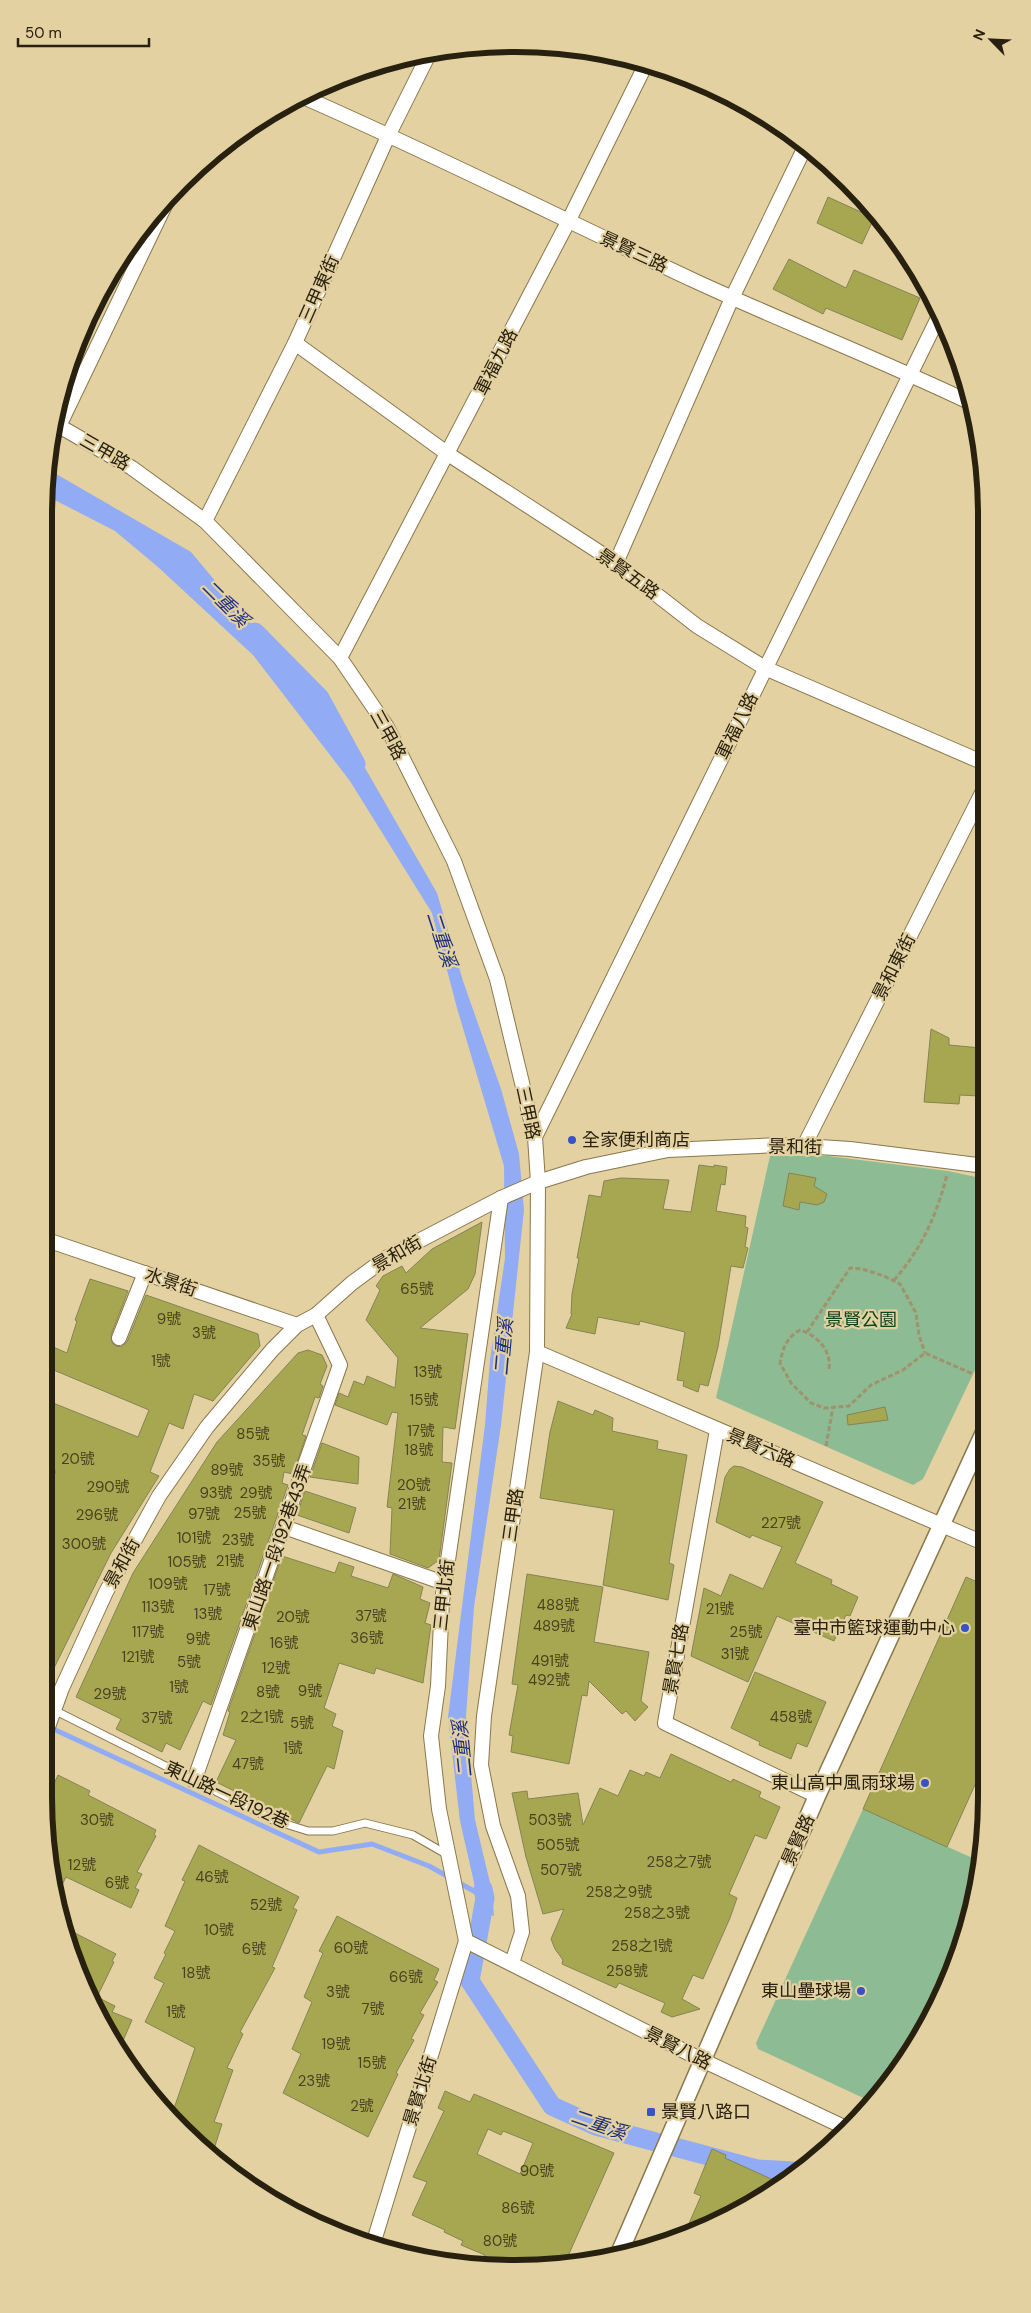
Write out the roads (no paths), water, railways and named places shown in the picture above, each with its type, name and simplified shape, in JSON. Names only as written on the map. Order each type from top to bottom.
[{"type":"street","name":"三甲東街","points":[[205,521],[295,342],[389,134],[426,61]]},
{"type":"street","name":"軍福九路","points":[[340,658],[568,222],[643,70]]},
{"type":"street","name":"景賢三路","points":[[311,100],[389,134],[568,222],[732,298],[910,374],[964,400]]},
{"type":"street","points":[[616,563],[732,298],[802,152]]},
{"type":"street","points":[[63,419],[156,224]]},
{"type":"street","name":"軍福八路","points":[[535,1137],[936,323]]},
{"type":"street","name":"景賢五路","points":[[295,342],[448,454],[616,563],[697,626],[765,668],[978,760]]},
{"type":"street","name":"三甲路","points":[[61,427],[132,468],[205,521],[340,658],[387,727],[454,860],[498,979],[535,1137],[538,1182],[537,1352],[484,1716],[481,1765],[493,1826],[518,1896],[522,1932],[512,1963]]},
{"type":"street","name":"景和東街","points":[[804,1146],[978,800]]},
{"type":"street","name":"景和街","points":[[52,1703],[62,1688],[106,1592],[159,1496],[207,1427],[272,1350],[297,1325],[316,1315],[352,1283],[386,1258],[501,1198],[538,1182],[586,1167],[668,1150],[781,1145],[850,1148],[978,1165]]},
{"type":"street","name":"三甲北街","points":[[466,1940],[446,1854],[431,1736],[438,1686],[444,1583],[501,1198]]},
{"type":"street","name":"水景街","points":[[52,1242],[297,1325]]},
{"type":"street","points":[[119,1338],[145,1273]]},
{"type":"street","name":"東山路一段192巷43弄","points":[[194,1781],[340,1366],[316,1315]]},
{"type":"street","name":"景賢六路","points":[[537,1352],[978,1540]]},
{"type":"street","name":"景賢七路","points":[[717,1430],[665,1723],[817,1796]]},
{"type":"street","name":"景賢路","points":[[621,2248],[817,1796],[978,1446]]},
{"type":"street","points":[[284,1526],[444,1583]]},
{"type":"street","points":[[466,1940],[512,1963]]},
{"type":"street","name":"景賢北街","points":[[375,2239],[466,1940]]},
{"type":"street","name":"景賢八路","points":[[512,1963],[702,2060],[842,2126]]},
{"type":"lane","name":"東山路一段192巷","points":[[52,1710],[273,1820],[308,1831],[333,1832],[365,1823],[413,1835],[446,1854]]},
{"type":"water","name":"二重溪","points":[[54,473],[191,552],[268,644],[365,768],[437,893],[463,981],[501,1089],[519,1154],[524,1210],[501,1425],[474,1607],[466,1716],[475,1820],[492,1891],[494,1916],[475,1910],[476,1891],[460,1821],[448,1717],[485,1425],[490,1360],[505,1258],[504,1166],[457,1008],[432,913],[350,781],[253,655],[158,567],[115,531],[53,499]]},
{"type":"waterway","name":"二重溪","points":[[255,632],[320,698],[356,764]]},
{"type":"waterway","points":[[52,1728],[319,1852],[372,1844],[429,1866],[481,1895]]},
{"type":"waterway","name":"二重溪","points":[[483,1889],[485,1898],[470,1981],[552,2106],[596,2126],[757,2169],[789,2171]]},
{"type":"place","name":"全家便利商店","points":[[572,1140]]},
{"type":"place","name":"臺中市籃球運動中心","points":[[965,1628]]},
{"type":"place","name":"東山高中風雨球場","points":[[925,1783]]},
{"type":"place","name":"東山壘球場","points":[[861,1991]]},
{"type":"place","name":"景賢八路口","points":[[651,2112]]},
{"type":"park label","name":"景賢公園","points":[[861,1320]]}]
